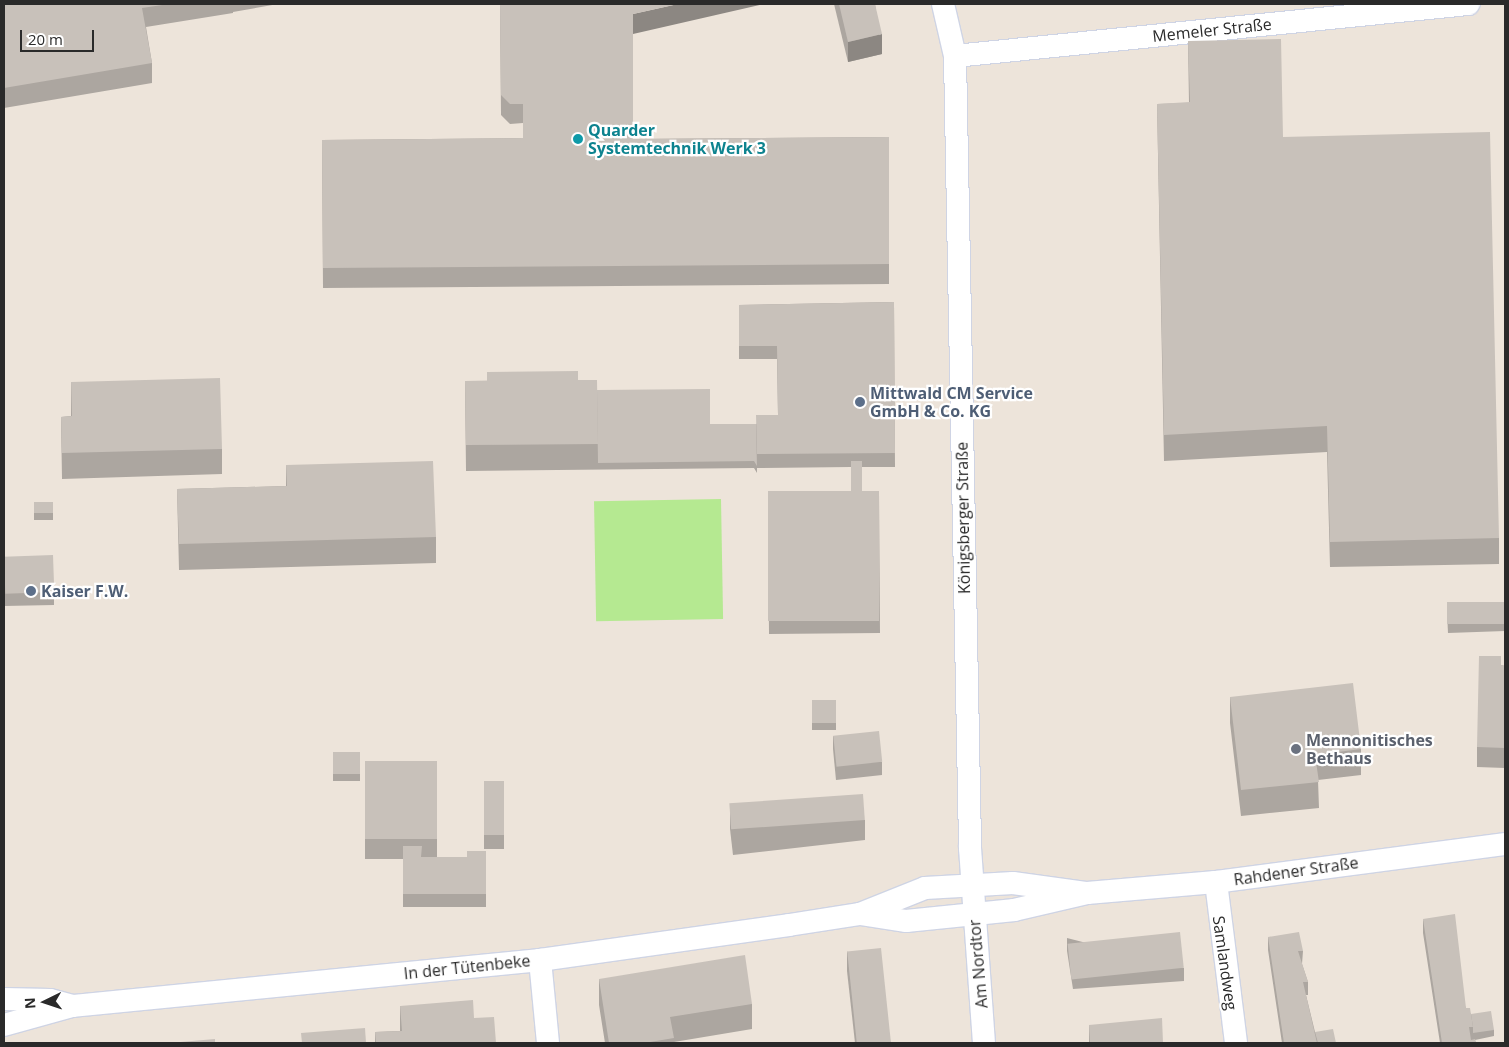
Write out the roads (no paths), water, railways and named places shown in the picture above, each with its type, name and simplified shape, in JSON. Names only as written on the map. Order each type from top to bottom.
[{"type":"street","name":"Königsberger Straße","points":[[943,4],[955,56],[972,884]]},
{"type":"street","name":"Memeler Straße","points":[[955,56],[1468,4]]},
{"type":"street","name":"Rahdener Straße","points":[[973,913],[1014,910],[1086,893],[1216,882],[1505,844]]},
{"type":"street","name":"Samlandweg","points":[[1216,882],[1236,1043]]},
{"type":"street","name":"Rahdener Straße","points":[[972,884],[1013,883],[1086,893]]},
{"type":"street","name":"Am Nordtor","points":[[972,884],[984,1043]]},
{"type":"street","name":"In der Tütenbeke","points":[[4,1024],[72,1006],[540,960],[860,914],[925,888],[972,884]]},
{"type":"street","name":"In der Tütenbeke","points":[[860,914],[906,921],[973,913]]},
{"type":"street","points":[[540,960],[548,1043]]},
{"type":"street","name":"In der Tütenbeke","points":[[4,999],[50,1000],[72,1006]]},
{"type":"place","name":"Quarder Systemtechnik Werk 3","points":[[578,139]]},
{"type":"place","name":"Mittwald CM Service GmbH & Co. KG","points":[[860,402]]},
{"type":"place","name":"Kaiser F.W.","points":[[31,591]]},
{"type":"place","name":"Mennonitisches Bethaus","points":[[1296,749]]}]
